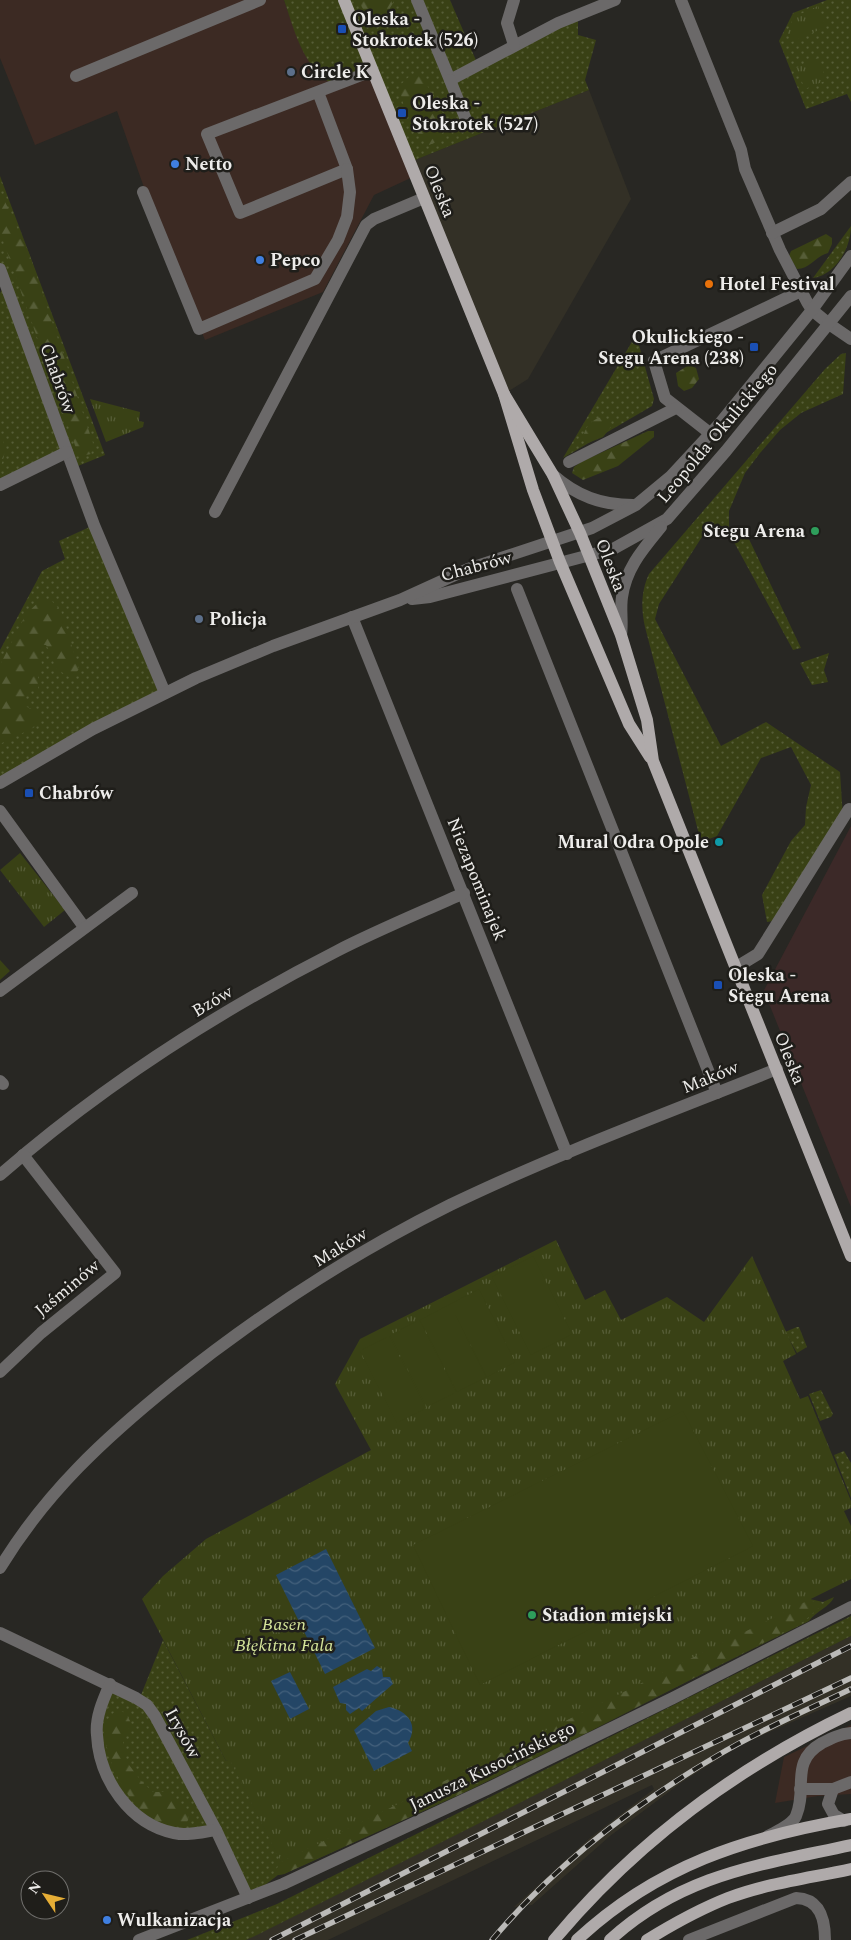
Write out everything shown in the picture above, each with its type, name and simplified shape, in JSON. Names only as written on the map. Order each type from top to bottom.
[{"type":"main road","name":"Oleska","points":[[344,0],[504,394],[513,431],[560,562],[629,724],[653,761],[851,1254]]},
{"type":"main road","name":"Oleska","points":[[504,394],[553,475],[580,533],[621,635],[647,720],[653,761]]},
{"type":"main road","points":[[554,1940],[597,1891],[635,1854],[703,1798],[779,1749],[851,1713]]},
{"type":"main road","points":[[577,1940],[621,1903],[658,1879],[697,1861],[765,1838],[848,1820]]},
{"type":"main road","points":[[610,1940],[653,1907],[705,1880],[730,1872],[851,1845]]},
{"type":"main road","points":[[647,1940],[690,1916],[728,1898],[773,1885],[851,1869]]},
{"type":"street","points":[[76,76],[260,0]]},
{"type":"street","points":[[417,0],[467,122]]},
{"type":"street","points":[[514,0],[507,23],[514,45]]},
{"type":"street","points":[[450,80],[558,23],[614,0]]},
{"type":"street","points":[[681,0],[741,150],[744,169],[772,233],[801,291],[812,310],[851,339]]},
{"type":"street","points":[[347,169],[240,214],[207,134],[372,71]]},
{"type":"street","points":[[143,192],[199,329],[316,279],[338,240],[347,216],[350,192],[347,169],[318,92]]},
{"type":"street","points":[[772,233],[821,209],[851,182]]},
{"type":"street","points":[[215,512],[366,225],[374,218],[424,198]]},
{"type":"street","name":"Leopolda Okulickiego","points":[[552,541],[580,533],[636,505],[671,476],[711,434],[812,310],[851,256]]},
{"type":"street","name":"Chabrów","points":[[0,269],[94,524],[165,693]]},
{"type":"street","points":[[711,434],[665,398],[654,361],[801,291]]},
{"type":"street","name":"Leopolda Okulickiego","points":[[560,562],[613,549],[667,519],[851,296]]},
{"type":"street","points":[[570,462],[676,408]]},
{"type":"street","points":[[0,485],[67,452]]},
{"type":"street","points":[[553,475],[572,490],[593,500],[618,505],[636,505]]},
{"type":"street","points":[[621,635],[624,619],[622,599],[627,575],[638,556],[667,519]]},
{"type":"street","name":"Chabrów","points":[[0,783],[93,729],[165,693],[273,646],[400,600],[468,569],[552,541]]},
{"type":"street","name":"Chabrów","points":[[400,600],[430,597],[560,562]]},
{"type":"street","points":[[518,589],[717,1093]]},
{"type":"street","name":"Niezapominajek","points":[[352,617],[567,1154]]},
{"type":"street","points":[[735,968],[758,954],[849,809]]},
{"type":"street","points":[[0,810],[84,927]]},
{"type":"street","name":"Bzów","points":[[0,1175],[23,1155],[144,1065],[217,1018],[338,950],[464,893]]},
{"type":"street","points":[[0,991],[84,927],[132,894]]},
{"type":"street","name":"Maków","points":[[0,1568],[37,1513],[80,1464],[154,1399],[260,1317],[367,1250],[433,1215],[567,1154],[777,1070]]},
{"type":"street","name":"Jaśminów","points":[[0,1372],[41,1333],[115,1273],[23,1155]]},
{"type":"street","name":"Janusza Kusocińskiego","points":[[139,1940],[248,1898],[487,1789],[673,1698],[851,1606]]},
{"type":"street","name":"Irysów","points":[[0,1633],[110,1684],[147,1705],[155,1716],[216,1830],[248,1898]]},
{"type":"street","points":[[110,1684],[99,1714],[96,1736],[105,1771],[122,1800],[147,1823],[164,1830],[185,1834],[216,1830]]},
{"type":"street","points":[[765,1838],[796,1817],[802,1766],[813,1749],[840,1734],[851,1733]]},
{"type":"street","points":[[800,1789],[833,1789],[851,1782]]},
{"type":"street","points":[[833,1789],[828,1804],[834,1815],[848,1820]]},
{"type":"street","points":[[688,1940],[796,1898],[808,1900],[818,1909],[824,1921],[825,1940]]},
{"type":"shaded area","points":[[0,0],[284,0],[301,47],[324,79],[372,71],[415,176],[374,195],[323,292],[205,340],[164,244],[117,111],[35,145],[0,58]]},
{"type":"shaded area","points":[[589,90],[631,199],[528,379],[504,394],[410,162]]},
{"type":"shaded area","points":[[851,826],[851,1207],[770,1006],[761,996]]},
{"type":"shaded area","points":[[851,1636],[851,1696],[740,1745],[682,1782],[610,1836],[532,1905],[514,1907],[591,1837],[654,1789],[652,1785],[328,1940],[246,1940]]},
{"type":"shaded area","points":[[851,1725],[851,1794],[818,1796],[775,1803],[784,1757]]},
{"type":"green space","points":[[284,0],[450,0],[478,65],[578,15],[578,35],[596,40],[585,80],[589,90],[410,162],[372,71],[329,82],[312,66],[306,56],[300,45]]},
{"type":"green space","points":[[358,0],[393,0],[393,3],[383,20],[375,24],[367,16]]},
{"type":"green space","points":[[827,0],[851,0],[851,102],[847,94],[806,109],[779,41],[793,13]]},
{"type":"green space","points":[[818,6],[826,27],[791,42],[787,32],[794,17]]},
{"type":"green space","points":[[817,58],[827,80],[805,89],[796,68]]},
{"type":"green space","points":[[412,74],[421,77],[436,99],[443,115],[444,131],[441,140],[429,145],[413,126],[406,111],[399,86]]},
{"type":"green space","points":[[0,176],[105,455],[73,468],[67,452],[0,485],[0,293],[5,284],[0,269]]},
{"type":"green space","points":[[0,191],[29,253],[93,443],[91,454],[81,456],[77,451],[0,232]]},
{"type":"green space","points":[[851,226],[848,243],[841,259],[829,272],[813,278]]},
{"type":"green space","points":[[826,234],[832,238],[832,244],[828,253],[806,267],[797,269],[789,256],[791,251]]},
{"type":"green space","points":[[637,338],[654,399],[652,406],[563,458],[633,340]]},
{"type":"green space","points":[[846,353],[843,394],[801,413],[780,430],[760,453],[745,473],[729,511],[729,533],[707,529],[659,604],[655,619],[721,746],[766,722],[840,772],[843,818],[780,920],[767,922],[762,895],[791,841],[805,825],[806,807],[811,785],[791,747],[761,758],[717,836],[701,842],[645,627],[642,607],[643,593],[649,574],[825,369],[841,354]]},
{"type":"green space","points":[[689,365],[696,368],[699,379],[692,388],[684,391],[678,386],[676,373]]},
{"type":"green space","points":[[90,399],[140,412],[139,421],[144,422],[143,427],[106,442]]},
{"type":"green space","points":[[603,417],[610,421],[611,427],[603,437],[588,443],[583,440],[589,425],[595,419]]},
{"type":"green space","points":[[0,431],[3,440],[4,457],[0,467]]},
{"type":"green space","points":[[648,431],[654,431],[654,437],[618,466],[583,480],[572,473],[574,467],[581,462]]},
{"type":"green space","points":[[94,525],[165,693],[0,783],[0,650],[42,571],[65,559],[59,541]]},
{"type":"green space","points":[[729,533],[748,537],[801,648],[793,650]]},
{"type":"green space","points":[[42,599],[50,599],[61,611],[79,669],[72,678],[55,668],[52,655],[46,645],[43,645],[39,650],[42,665],[38,673],[38,689],[25,689],[25,706],[40,713],[42,719],[39,725],[0,744],[0,665],[26,614]]},
{"type":"green space","points":[[829,653],[824,670],[828,682],[812,685],[800,663]]},
{"type":"green space","points":[[20,853],[65,910],[44,927],[0,870]]},
{"type":"green space","points":[[0,960],[10,971],[0,980]]},
{"type":"green space","name":"Basen Błękitna Fala","points":[[556,1240],[585,1300],[605,1290],[621,1320],[667,1297],[704,1322],[752,1256],[796,1354],[783,1361],[800,1399],[808,1396],[851,1501],[851,1508],[844,1511],[851,1526],[851,1579],[281,1862],[230,1760],[226,1761],[142,1599],[163,1576],[206,1539],[371,1450],[335,1384],[360,1339]]},
{"type":"green space","points":[[533,1256],[572,1334],[531,1355],[492,1277]]},
{"type":"green space","points":[[479,1289],[515,1362],[487,1377],[455,1314],[486,1377],[457,1392],[420,1320]]},
{"type":"green space","points":[[419,1320],[456,1392],[427,1407],[390,1335]]},
{"type":"green space","points":[[799,1327],[807,1347],[797,1353],[785,1332]]},
{"type":"green space","points":[[389,1336],[426,1408],[397,1423],[360,1351]]},
{"type":"green space","points":[[821,1390],[833,1414],[831,1417],[820,1421],[809,1394]]},
{"type":"green space","name":"Stadion miejski","points":[[683,1411],[753,1546],[480,1685],[413,1545]]},
{"type":"green space","points":[[844,1451],[851,1463],[851,1498],[834,1455]]},
{"type":"green space","points":[[834,1597],[830,1603],[809,1621],[465,1792],[284,1874],[278,1875],[248,1898],[216,1830],[175,1833],[122,1800],[97,1735],[110,1684],[139,1700],[163,1640],[226,1761],[230,1759],[281,1861],[810,1599],[823,1602]]},
{"type":"green space","points":[[810,1599],[820,1607],[803,1622],[581,1736],[465,1792],[284,1874],[278,1875],[275,1871],[281,1862]]},
{"type":"green space","points":[[851,1616],[851,1636],[257,1935],[246,1940],[187,1940],[277,1904]]},
{"type":"green space","points":[[118,1710],[126,1713],[131,1723],[123,1743],[126,1761],[142,1782],[153,1792],[166,1792],[178,1800],[189,1818],[185,1826],[167,1825],[149,1817],[139,1809],[124,1788],[110,1759],[106,1743],[105,1729],[109,1718]]},
{"type":"water","points":[[326,1549],[375,1648],[325,1674],[276,1575]]},
{"type":"water","points":[[377,1666],[382,1669],[383,1677],[390,1677],[393,1684],[362,1711],[359,1708],[350,1714],[346,1710],[346,1704],[340,1703],[333,1687],[367,1669],[371,1671]]},
{"type":"water","points":[[290,1672],[309,1709],[290,1719],[271,1681]]},
{"type":"water","points":[[389,1707],[402,1712],[410,1720],[412,1730],[408,1743],[412,1751],[374,1771],[354,1730],[376,1711]]},
{"type":"railway","points":[[272,1940],[851,1646]]},
{"type":"railway","points":[[295,1940],[851,1678]]},
{"type":"railway","points":[[492,1940],[541,1887],[568,1862],[624,1817],[654,1796],[748,1738],[851,1689]]},
{"type":"place","name":"Oleska - Stokrotek (526)","points":[[342,29]]},
{"type":"place","name":"Circle K","points":[[291,72]]},
{"type":"place","name":"Oleska - Stokrotek (527)","points":[[402,113]]},
{"type":"place","name":"Netto","points":[[175,164]]},
{"type":"place","name":"Pepco","points":[[260,260]]},
{"type":"place","name":"Hotel Festival","points":[[709,284]]},
{"type":"place","name":"Okulickiego - Stegu Arena (238)","points":[[754,347]]},
{"type":"place","name":"Stegu Arena","points":[[815,531]]},
{"type":"place","name":"Policja","points":[[199,619]]},
{"type":"place","name":"Chabrów","points":[[29,793]]},
{"type":"place","name":"Mural Odra Opole","points":[[719,842]]},
{"type":"place","name":"Oleska - Stegu Arena","points":[[718,985]]},
{"type":"place","name":"Stadion miejski","points":[[532,1615]]},
{"type":"place","name":"Wulkanizacja","points":[[107,1920]]}]
